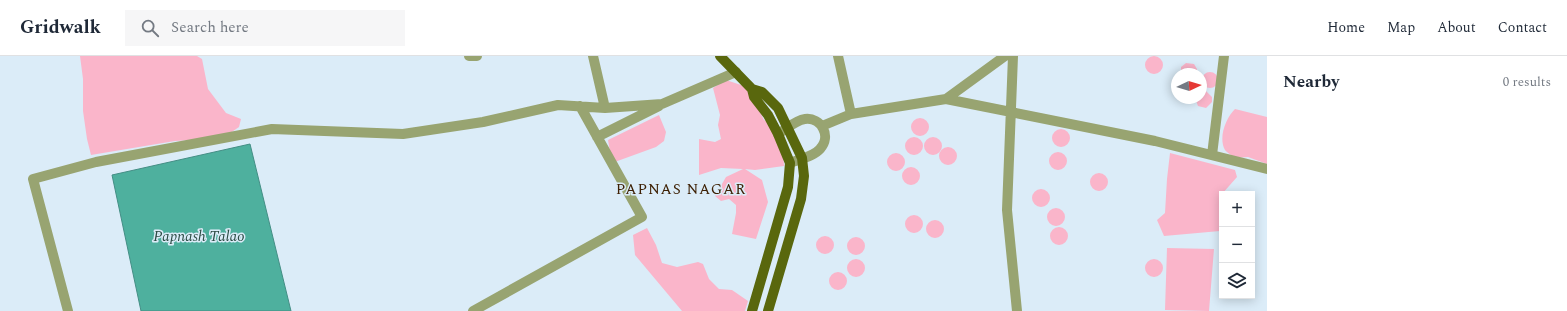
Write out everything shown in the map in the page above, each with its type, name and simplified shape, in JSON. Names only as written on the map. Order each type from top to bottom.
[{"type":"main road","points":[[720,56],[752,89],[754,97],[768,115],[778,134],[790,163],[788,186],[752,311]]},
{"type":"main road","points":[[752,89],[762,92],[778,108],[802,158],[804,176],[801,199],[768,311]]},
{"type":"street","points":[[469,56],[477,56]]},
{"type":"street","points":[[593,56],[605,108]]},
{"type":"street","points":[[838,56],[850,114]]},
{"type":"street","points":[[946,99],[1005,56]]},
{"type":"street","points":[[1013,56],[1007,210],[1017,311]]},
{"type":"street","points":[[1212,155],[1224,56]]},
{"type":"street","points":[[597,137],[662,104],[736,72]]},
{"type":"street","points":[[822,126],[850,114],[946,99],[1154,141],[1267,169]]},
{"type":"street","points":[[68,311],[33,179],[96,162],[272,129],[403,134],[483,122],[558,105],[605,108],[662,104]]},
{"type":"street","points":[[473,311],[642,217],[580,106]]},
{"type":"street","points":[[778,134],[807,118],[813,119],[822,126],[826,137],[821,148],[812,155],[790,163]]},
{"type":"shaded area","points":[[80,56],[197,56],[202,59],[208,89],[226,113],[241,119],[239,127],[223,138],[175,141],[91,155],[83,111],[83,79]]},
{"type":"shaded area","points":[[1154,56],[1160,59],[1163,65],[1160,71],[1154,74],[1148,71],[1145,65],[1148,59]]},
{"type":"shaded area","points":[[1186,63],[1194,64],[1196,68],[1181,68]]},
{"type":"shaded area","points":[[1210,72],[1216,74],[1218,80],[1216,86],[1210,88],[1207,87],[1207,73]]},
{"type":"shaded area","points":[[726,80],[747,87],[764,120],[771,124],[783,152],[784,166],[755,170],[745,169],[762,180],[768,202],[756,239],[732,234],[736,205],[729,199],[721,201],[715,196],[726,177],[743,169],[721,168],[699,175],[699,139],[715,142],[721,139],[718,125],[720,115],[713,88]]},
{"type":"shaded area","points":[[1207,92],[1212,97],[1212,102],[1206,108],[1198,106],[1197,104],[1207,104]]},
{"type":"shaded area","points":[[1235,109],[1267,117],[1267,164],[1248,157],[1235,158],[1225,150],[1222,139],[1224,128],[1226,122]]},
{"type":"shaded area","points":[[659,115],[666,132],[664,141],[656,147],[612,163],[608,140]]},
{"type":"shaded area","points":[[920,118],[926,121],[929,127],[926,133],[920,136],[914,133],[911,127],[914,121]]},
{"type":"shaded area","points":[[1061,129],[1067,132],[1070,138],[1067,144],[1061,147],[1055,144],[1052,138],[1055,132]]},
{"type":"shaded area","points":[[914,137],[920,140],[923,146],[920,152],[914,155],[908,152],[905,146],[908,140]]},
{"type":"shaded area","points":[[933,137],[939,140],[942,146],[939,152],[933,155],[927,152],[924,146],[927,140]]},
{"type":"shaded area","points":[[948,147],[954,150],[957,156],[954,162],[948,165],[942,162],[939,156],[942,150]]},
{"type":"shaded area","points":[[1058,152],[1064,155],[1067,161],[1064,167],[1058,170],[1052,167],[1049,161],[1052,155]]},
{"type":"shaded area","points":[[896,153],[902,156],[905,162],[902,168],[896,171],[890,168],[887,162],[890,156]]},
{"type":"shaded area","points":[[1170,153],[1235,170],[1237,177],[1225,191],[1219,191],[1219,231],[1164,236],[1157,220],[1165,213]]},
{"type":"shaded area","points":[[911,167],[917,170],[920,176],[917,182],[911,185],[905,182],[902,176],[905,170]]},
{"type":"shaded area","points":[[1099,173],[1105,176],[1108,182],[1105,188],[1099,191],[1093,188],[1090,182],[1093,176]]},
{"type":"shaded area","points":[[1041,189],[1047,192],[1050,198],[1047,204],[1041,207],[1035,204],[1032,198],[1035,192]]},
{"type":"shaded area","points":[[1056,208],[1062,211],[1065,217],[1062,223],[1056,226],[1050,223],[1047,217],[1050,211]]},
{"type":"shaded area","points":[[914,215],[920,218],[923,224],[920,230],[914,233],[908,230],[905,224],[908,218]]},
{"type":"shaded area","points":[[935,220],[941,223],[944,229],[941,235],[935,238],[929,235],[926,229],[929,223]]},
{"type":"shaded area","points":[[1059,227],[1065,230],[1068,236],[1065,242],[1059,245],[1053,242],[1050,236],[1053,230]]},
{"type":"shaded area","points":[[647,228],[656,245],[662,263],[677,267],[698,262],[703,264],[709,279],[719,289],[732,290],[748,301],[745,311],[682,311],[635,255],[633,235]]},
{"type":"shaded area","points":[[825,236],[831,239],[834,245],[831,251],[825,254],[819,251],[816,245],[819,239]]},
{"type":"shaded area","points":[[856,237],[862,240],[865,246],[862,252],[856,255],[850,252],[847,246],[850,240]]},
{"type":"shaded area","points":[[1167,248],[1214,249],[1209,311],[1165,310]]},
{"type":"shaded area","points":[[856,259],[862,262],[865,268],[862,274],[856,277],[850,274],[847,268],[850,262]]},
{"type":"shaded area","points":[[1154,259],[1160,262],[1163,268],[1160,274],[1154,277],[1148,274],[1145,268],[1148,262]]},
{"type":"shaded area","points":[[838,272],[844,275],[847,281],[844,287],[838,290],[832,287],[829,281],[832,275]]},
{"type":"water","name":"Papnash Talao","points":[[250,144],[291,311],[141,311],[112,175]]},
{"type":"district","name":"PAPNAS NAGAR","points":[[681,189]]}]
